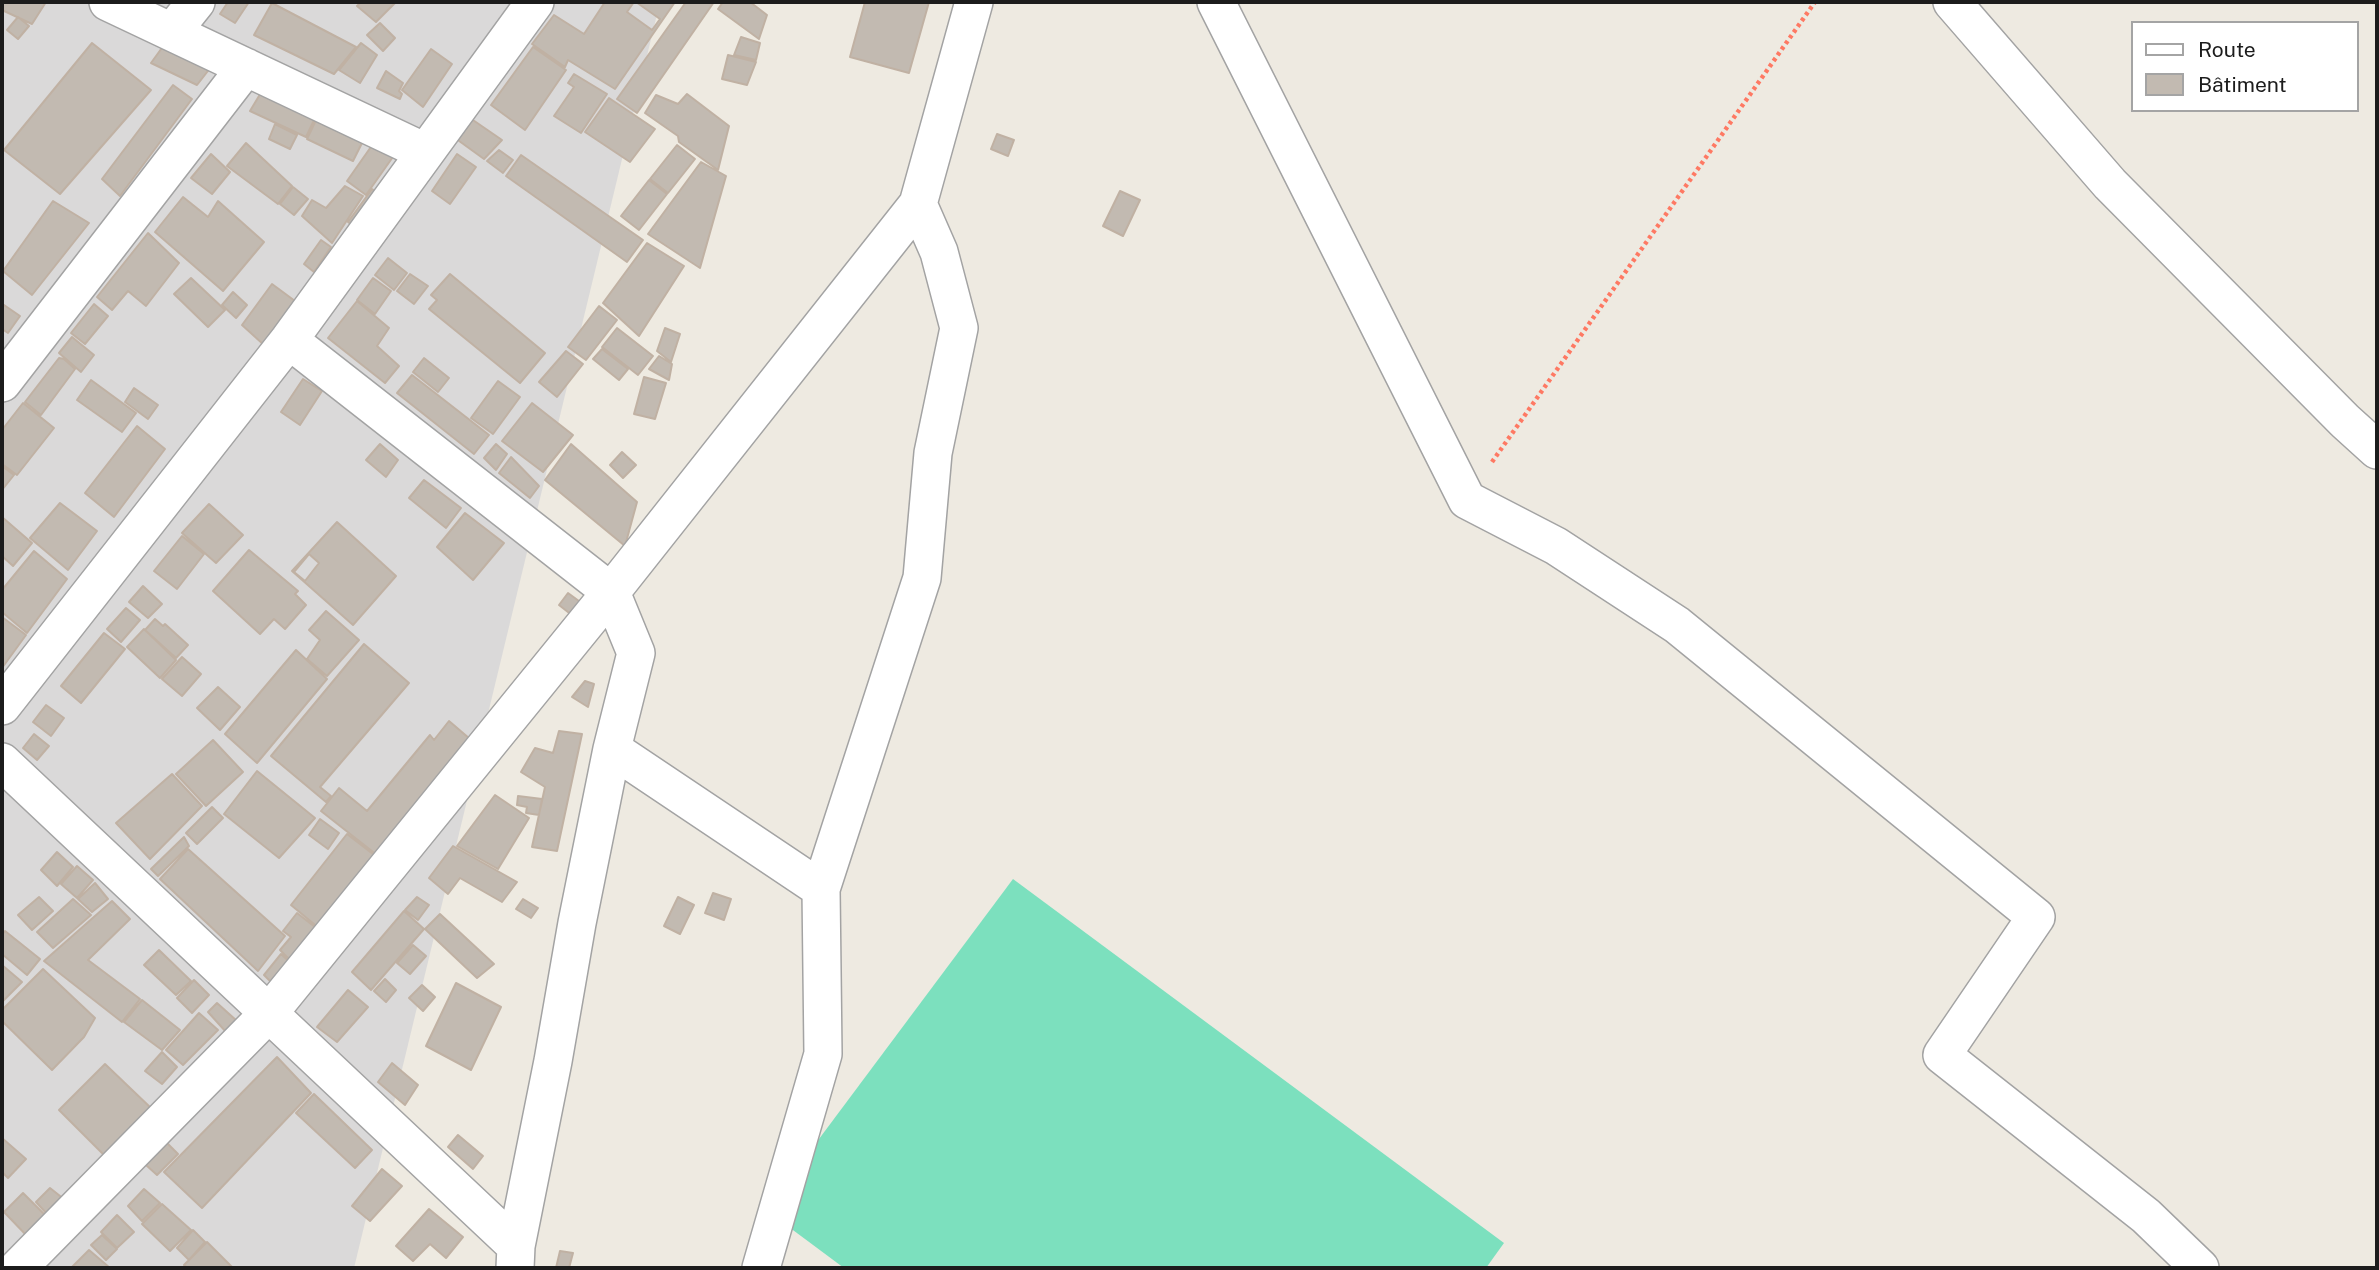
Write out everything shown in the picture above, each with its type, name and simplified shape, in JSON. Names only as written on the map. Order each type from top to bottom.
[{"type":"street","points":[[108,2],[425,152]]},
{"type":"street","points":[[172,32],[196,2]]},
{"type":"street","points":[[2,706],[289,340],[535,2]]},
{"type":"street","points":[[18,1268],[269,1013],[611,592],[918,204],[974,2]]},
{"type":"street","points":[[1216,2],[1467,500],[1556,546],[1677,625],[2036,917],[1942,1055],[2146,1216],[2200,1268]]},
{"type":"street","points":[[1952,2],[2110,184],[2377,450]]},
{"type":"street","points":[[2,383],[246,67]]},
{"type":"street","points":[[761,1268],[823,1054],[821,889],[922,578],[933,453],[959,328],[939,252],[918,204]]},
{"type":"street","points":[[289,340],[611,592],[636,653],[612,749],[515,1257]]},
{"type":"street","points":[[612,749],[821,889]]},
{"type":"street","points":[[2,762],[269,1013],[515,1257]]},
{"type":"path","points":[[1467,500],[1512,431],[1815,2]]},
{"type":"shaded area","points":[[2,2],[660,2],[354,1268],[2,1268]]},
{"type":"green space","points":[[1013,879],[1504,1243],[1486,1268],[844,1268],[766,1210]]},
{"type":"building","points":[[2,2],[46,2],[32,24],[2,10]]},
{"type":"building","points":[[228,2],[249,2],[235,23],[220,14]]},
{"type":"building","points":[[361,2],[396,2],[376,22],[357,6]]},
{"type":"building","points":[[605,2],[634,2],[627,12],[652,30],[660,19],[636,2],[675,2],[615,89],[568,60],[565,67],[532,44],[554,15],[584,34]]},
{"type":"building","points":[[686,2],[714,2],[637,113],[617,99]]},
{"type":"building","points":[[723,2],[750,2],[767,15],[759,39],[718,9]]},
{"type":"building","points":[[865,2],[929,2],[909,73],[850,57]]},
{"type":"building","points":[[272,3],[356,47],[334,74],[254,35]]},
{"type":"building","points":[[18,17],[29,26],[18,39],[7,30]]},
{"type":"building","points":[[380,23],[395,38],[383,51],[367,35]]},
{"type":"building","points":[[741,37],[760,43],[756,60],[734,55]]},
{"type":"building","points":[[92,43],[151,90],[60,194],[4,150]]},
{"type":"building","points":[[361,43],[377,55],[360,83],[339,70]]},
{"type":"building","points":[[164,45],[211,67],[197,85],[151,63]]},
{"type":"building","points":[[533,47],[566,70],[525,130],[491,105]]},
{"type":"building","points":[[431,49],[452,64],[423,107],[402,90]]},
{"type":"building","points":[[728,55],[756,62],[747,85],[722,79]]},
{"type":"building","points":[[386,71],[403,83],[399,91],[402,94],[400,99],[377,88]]},
{"type":"building","points":[[574,74],[607,94],[581,133],[554,116],[574,87],[568,83]]},
{"type":"building","points":[[173,85],[192,99],[120,196],[102,179]]},
{"type":"building","points":[[262,91],[316,116],[306,137],[250,111]]},
{"type":"building","points":[[687,94],[729,126],[718,170],[679,142],[678,136],[645,113],[656,95],[678,104]]},
{"type":"building","points":[[609,98],[655,129],[630,162],[585,132]]},
{"type":"building","points":[[318,116],[364,139],[353,161],[307,139]]},
{"type":"building","points":[[470,118],[502,140],[484,159],[455,138]]},
{"type":"building","points":[[275,124],[297,135],[290,149],[269,139]]},
{"type":"building","points":[[997,134],[1014,140],[1008,156],[991,149]]},
{"type":"building","points":[[246,143],[292,186],[278,204],[227,166]]},
{"type":"building","points":[[373,144],[395,154],[366,195],[347,181]]},
{"type":"building","points":[[677,145],[695,159],[668,193],[650,179]]},
{"type":"building","points":[[499,150],[513,160],[503,173],[487,161]]},
{"type":"building","points":[[211,154],[230,172],[212,194],[191,178]]},
{"type":"building","points":[[457,154],[476,167],[450,204],[432,191]]},
{"type":"building","points":[[521,155],[643,240],[627,262],[506,176]]},
{"type":"building","points":[[701,162],[726,176],[700,268],[648,234]]},
{"type":"building","points":[[649,180],[667,194],[639,230],[621,216]]},
{"type":"building","points":[[345,186],[363,196],[332,243],[302,216],[312,200],[326,208]]},
{"type":"building","points":[[293,187],[308,199],[294,215],[280,204]]},
{"type":"building","points":[[372,189],[382,196],[360,231],[348,222]]},
{"type":"building","points":[[1120,191],[1140,200],[1123,236],[1103,226]]},
{"type":"building","points":[[183,197],[208,217],[218,201],[264,242],[223,291],[155,232]]},
{"type":"building","points":[[53,201],[89,223],[32,295],[3,271]]},
{"type":"building","points":[[148,233],[179,263],[146,306],[128,291],[112,310],[97,297]]},
{"type":"building","points":[[321,240],[331,247],[314,272],[304,264]]},
{"type":"building","points":[[647,243],[684,266],[639,336],[603,303]]},
{"type":"building","points":[[388,258],[407,273],[394,290],[375,275]]},
{"type":"building","points":[[410,274],[428,286],[414,304],[397,291]]},
{"type":"building","points":[[450,274],[545,353],[520,383],[429,309],[437,300],[431,295]]},
{"type":"building","points":[[191,278],[225,310],[208,327],[174,294]]},
{"type":"building","points":[[373,278],[391,291],[375,314],[357,300]]},
{"type":"building","points":[[272,284],[295,301],[264,345],[242,325]]},
{"type":"building","points":[[233,292],[247,305],[236,318],[222,305]]},
{"type":"building","points":[[357,301],[389,328],[377,346],[399,366],[385,383],[328,338]]},
{"type":"building","points":[[94,304],[108,316],[85,344],[71,333]]},
{"type":"building","points":[[4,305],[20,316],[8,333],[2,329]]},
{"type":"building","points":[[599,306],[617,320],[586,360],[568,347]]},
{"type":"building","points":[[617,328],[653,356],[638,375],[602,347]]},
{"type":"building","points":[[665,328],[680,334],[671,362],[657,351]]},
{"type":"building","points":[[72,337],[94,355],[81,372],[59,353]]},
{"type":"building","points":[[602,349],[628,369],[619,380],[593,359]]},
{"type":"building","points":[[566,351],[583,364],[557,397],[539,382]]},
{"type":"building","points":[[659,356],[672,364],[669,380],[649,369]]},
{"type":"building","points":[[59,358],[75,369],[41,415],[25,402]]},
{"type":"building","points":[[424,358],[449,378],[438,392],[413,372]]},
{"type":"building","points":[[412,375],[489,435],[474,454],[397,393]]},
{"type":"building","points":[[644,377],[666,383],[655,419],[634,414]]},
{"type":"building","points":[[303,379],[322,391],[300,425],[281,412]]},
{"type":"building","points":[[91,380],[136,413],[122,432],[77,400]]},
{"type":"building","points":[[498,381],[520,397],[493,434],[471,418]]},
{"type":"building","points":[[134,388],[158,405],[148,419],[125,402]]},
{"type":"building","points":[[23,403],[54,428],[17,475],[2,464],[2,430]]},
{"type":"building","points":[[532,403],[573,435],[543,472],[502,441]]},
{"type":"building","points":[[137,426],[165,449],[114,517],[85,493]]},
{"type":"building","points":[[380,444],[398,460],[386,477],[366,460]]},
{"type":"building","points":[[496,444],[507,454],[496,470],[484,458]]},
{"type":"building","points":[[571,444],[637,502],[625,546],[545,480]]},
{"type":"building","points":[[622,452],[636,465],[623,478],[610,465]]},
{"type":"building","points":[[511,457],[539,486],[530,498],[499,473]]},
{"type":"building","points":[[2,466],[14,475],[2,490]]},
{"type":"building","points":[[424,480],[461,508],[446,528],[409,498]]},
{"type":"building","points":[[60,503],[97,531],[68,570],[30,538]]},
{"type":"building","points":[[209,504],[243,535],[216,563],[182,533]]},
{"type":"building","points":[[465,513],[504,543],[473,580],[437,547]]},
{"type":"building","points":[[2,517],[32,543],[13,566],[2,556]]},
{"type":"building","points":[[337,522],[396,576],[353,625],[292,571]],"holes":[[[309,554],[319,563],[305,581],[294,572]]]},
{"type":"building","points":[[182,536],[204,554],[177,589],[154,571]]},
{"type":"building","points":[[249,550],[298,591],[295,594],[306,605],[285,629],[274,619],[260,634],[213,591]]},
{"type":"building","points":[[34,551],[67,579],[27,633],[2,612],[2,590]]},
{"type":"building","points":[[143,586],[162,604],[148,618],[129,602]]},
{"type":"building","points":[[568,593],[583,604],[573,616],[559,605]]},
{"type":"building","points":[[126,608],[140,620],[121,642],[107,629]]},
{"type":"building","points":[[326,611],[359,640],[327,676],[307,659],[320,640],[309,630]]},
{"type":"building","points":[[2,617],[26,635],[2,668]]},
{"type":"building","points":[[155,619],[163,626],[165,624],[188,645],[176,658],[145,630]]},
{"type":"building","points":[[144,629],[176,660],[160,678],[127,647]]},
{"type":"building","points":[[104,633],[125,649],[81,703],[61,686]]},
{"type":"building","points":[[364,644],[409,683],[320,787],[331,796],[326,802],[271,756]]},
{"type":"building","points":[[296,650],[327,679],[257,763],[225,734]]},
{"type":"building","points":[[182,657],[201,674],[182,696],[162,679]]},
{"type":"building","points":[[585,681],[594,684],[588,707],[572,697]]},
{"type":"building","points":[[218,687],[240,707],[220,730],[197,708]]},
{"type":"building","points":[[46,705],[64,718],[51,736],[33,722]]},
{"type":"building","points":[[449,721],[477,745],[382,859],[321,811],[339,788],[367,811],[430,735],[434,740]]},
{"type":"building","points":[[559,731],[582,734],[557,851],[532,847],[545,787],[521,772],[535,748],[553,753]]},
{"type":"building","points":[[34,734],[49,746],[37,760],[23,748]]},
{"type":"building","points":[[213,740],[243,772],[206,806],[176,774]]},
{"type":"building","points":[[257,771],[315,818],[279,858],[224,814]]},
{"type":"building","points":[[172,774],[202,806],[150,859],[116,823]]},
{"type":"building","points":[[495,795],[529,818],[498,869],[457,846]]},
{"type":"building","points":[[518,796],[542,799],[539,815],[526,813],[527,807],[517,805]]},
{"type":"building","points":[[212,807],[223,818],[197,844],[186,833]]},
{"type":"building","points":[[320,819],[339,833],[328,849],[309,835]]},
{"type":"building","points":[[347,834],[378,858],[320,929],[291,905]]},
{"type":"building","points":[[184,837],[189,846],[158,876],[151,869]]},
{"type":"building","points":[[453,846],[517,882],[502,902],[460,878],[448,894],[429,878]]},
{"type":"building","points":[[188,849],[285,936],[258,971],[160,879]]},
{"type":"building","points":[[57,852],[73,867],[57,886],[41,870]]},
{"type":"building","points":[[77,866],[93,880],[77,898],[61,884]]},
{"type":"building","points":[[95,883],[108,899],[92,912],[78,899]]},
{"type":"building","points":[[713,893],[731,899],[724,920],[705,913]]},
{"type":"building","points":[[39,897],[53,911],[32,930],[18,915]]},
{"type":"building","points":[[417,897],[429,905],[418,920],[405,910]]},
{"type":"building","points":[[678,897],[694,905],[680,934],[664,926]]},
{"type":"building","points":[[73,899],[91,915],[53,948],[37,932]]},
{"type":"building","points":[[523,899],[538,908],[531,918],[516,909]]},
{"type":"building","points":[[112,901],[130,919],[88,960],[140,999],[122,1022],[44,961]]},
{"type":"building","points":[[404,911],[424,929],[371,990],[352,972]]},
{"type":"building","points":[[297,913],[320,931],[294,964],[280,950],[291,937],[283,931]]},
{"type":"building","points":[[440,914],[494,964],[477,978],[425,929]]},
{"type":"building","points":[[5,931],[40,959],[27,975],[2,954],[2,935]]},
{"type":"building","points":[[413,945],[426,956],[410,974],[397,963]]},
{"type":"building","points":[[159,950],[191,981],[176,995],[144,965]]},
{"type":"building","points":[[281,954],[293,965],[276,987],[264,975]]},
{"type":"building","points":[[2,965],[22,982],[2,1002]]},
{"type":"building","points":[[43,969],[95,1018],[84,1037],[52,1070],[2,1021],[2,1010]]},
{"type":"building","points":[[385,979],[396,990],[386,1002],[374,991]]},
{"type":"building","points":[[194,980],[209,995],[192,1013],[177,998]]},
{"type":"building","points":[[456,983],[501,1007],[471,1070],[426,1046]]},
{"type":"building","points":[[422,985],[435,997],[423,1011],[409,998]]},
{"type":"building","points":[[348,990],[368,1007],[337,1042],[317,1027]]},
{"type":"building","points":[[142,1000],[180,1030],[162,1050],[124,1022]]},
{"type":"building","points":[[217,1003],[237,1021],[227,1033],[208,1012]]},
{"type":"building","points":[[199,1013],[218,1030],[183,1065],[166,1050]]},
{"type":"building","points":[[162,1052],[177,1067],[162,1084],[145,1071]]},
{"type":"building","points":[[277,1057],[311,1093],[202,1208],[164,1172]]},
{"type":"building","points":[[392,1063],[418,1085],[405,1105],[378,1082]]},
{"type":"building","points":[[105,1064],[152,1109],[105,1156],[59,1110]]},
{"type":"building","points":[[314,1094],[372,1150],[355,1168],[296,1113]]},
{"type":"building","points":[[458,1135],[483,1156],[473,1169],[448,1147]]},
{"type":"building","points":[[2,1138],[26,1159],[8,1178],[2,1172]]},
{"type":"building","points":[[167,1143],[178,1154],[157,1175],[146,1165]]},
{"type":"building","points":[[382,1169],[402,1186],[370,1221],[352,1206]]},
{"type":"building","points":[[50,1188],[65,1200],[49,1216],[36,1202]]},
{"type":"building","points":[[144,1189],[160,1203],[142,1221],[128,1206]]},
{"type":"building","points":[[23,1193],[47,1217],[28,1237],[4,1212]]},
{"type":"building","points":[[162,1204],[191,1230],[170,1251],[142,1224]]},
{"type":"building","points":[[429,1209],[463,1237],[446,1258],[430,1244],[413,1261],[396,1246]]},
{"type":"building","points":[[117,1215],[134,1232],[117,1248],[101,1232]]},
{"type":"building","points":[[193,1230],[205,1242],[189,1260],[177,1248]]},
{"type":"building","points":[[102,1235],[117,1249],[106,1260],[91,1245]]},
{"type":"building","points":[[207,1242],[233,1268],[187,1268],[184,1265]]},
{"type":"building","points":[[89,1250],[110,1268],[71,1268]]},
{"type":"building","points":[[560,1251],[573,1253],[569,1268],[556,1268]]}]
